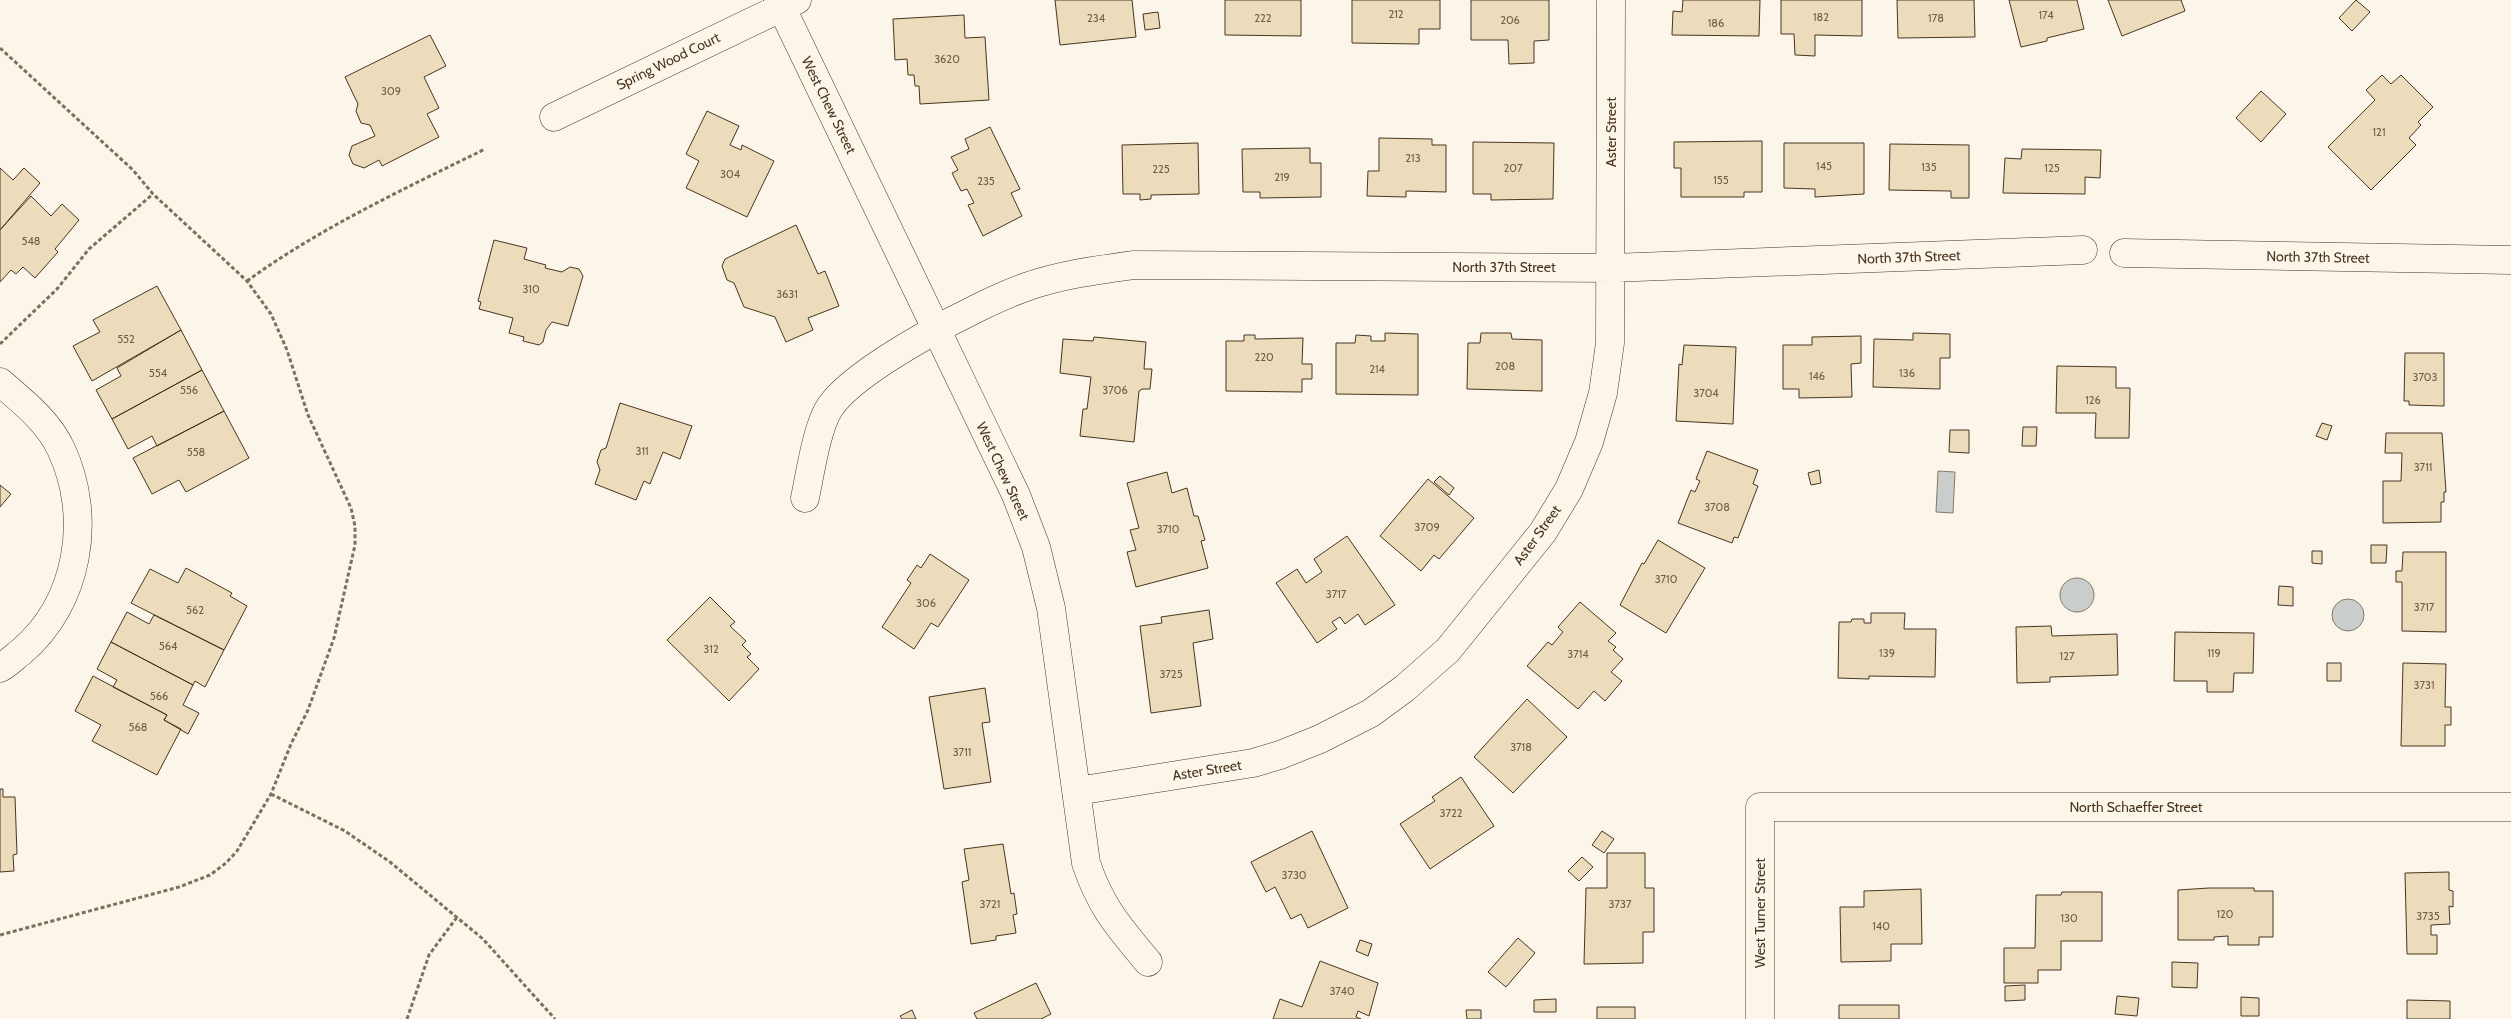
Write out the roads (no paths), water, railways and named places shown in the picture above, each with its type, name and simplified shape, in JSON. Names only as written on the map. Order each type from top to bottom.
[{"type":"street","name":"Aster Street","points":[[1076,791],[1253,763],[1320,739],[1371,713],[1405,688],[1448,650],[1543,532],[1569,489],[1589,442],[1603,394],[1610,343],[1611,0]]},
{"type":"street","name":"Spring Wood Court","points":[[554,117],[786,2]]},
{"type":"street","name":"West Chew Street","points":[[786,2],[937,330],[1016,495],[1036,547],[1051,608],[1086,863],[1096,891],[1112,919],[1148,962]]},
{"type":"street","name":"North 37th Street","points":[[805,498],[817,444],[830,407],[855,382],[890,357],[975,308],[1026,287],[1078,273],[1133,265],[1611,268],[2083,250]]},
{"type":"street","name":"North 37th Street","points":[[2124,253],[2511,260]]},
{"type":"street","points":[[0,382],[42,419],[61,449],[75,487],[79,522],[76,557],[62,598],[49,621],[30,644],[0,668]]},
{"type":"street","name":"North Schaeffer Street","points":[[1760,807],[2511,807]]},
{"type":"street","name":"West Turner Street","points":[[1760,807],[1760,1019]]}]
